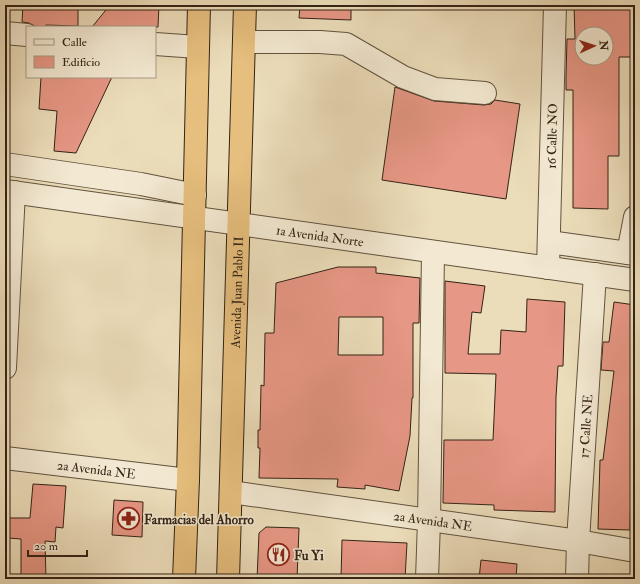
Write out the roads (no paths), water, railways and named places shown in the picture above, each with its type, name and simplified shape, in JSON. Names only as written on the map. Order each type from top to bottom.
[{"type":"highway","points":[[184,579],[188,480],[199,5]]},
{"type":"highway","name":"Avenida Juan Pablo II","points":[[228,579],[245,5]]},
{"type":"street","name":"16 Calle NO","points":[[548,268],[554,5]]},
{"type":"street","points":[[5,33],[26,35]]},
{"type":"street","points":[[244,42],[320,42],[346,44],[403,77],[435,89],[485,93]]},
{"type":"street","points":[[156,44],[198,47]]},
{"type":"street","points":[[5,164],[141,184],[195,195]]},
{"type":"street","points":[[5,368],[9,192]]},
{"type":"street","name":"1a Avenida Norte","points":[[9,192],[194,217],[433,253],[635,280]]},
{"type":"street","points":[[549,242],[631,254],[635,217]]},
{"type":"street","points":[[426,579],[429,521],[433,253]]},
{"type":"street","name":"17 Calle NE","points":[[577,579],[578,541],[595,274]]},
{"type":"street","name":"2a Avenida NE","points":[[5,458],[188,480]]},
{"type":"street","name":"2a Avenida NE","points":[[231,492],[578,541],[635,551]]},
{"type":"place","name":"Farmacias del Ahorro","points":[[128,519]]},
{"type":"place","name":"Fu Yi","points":[[278,555]]}]
